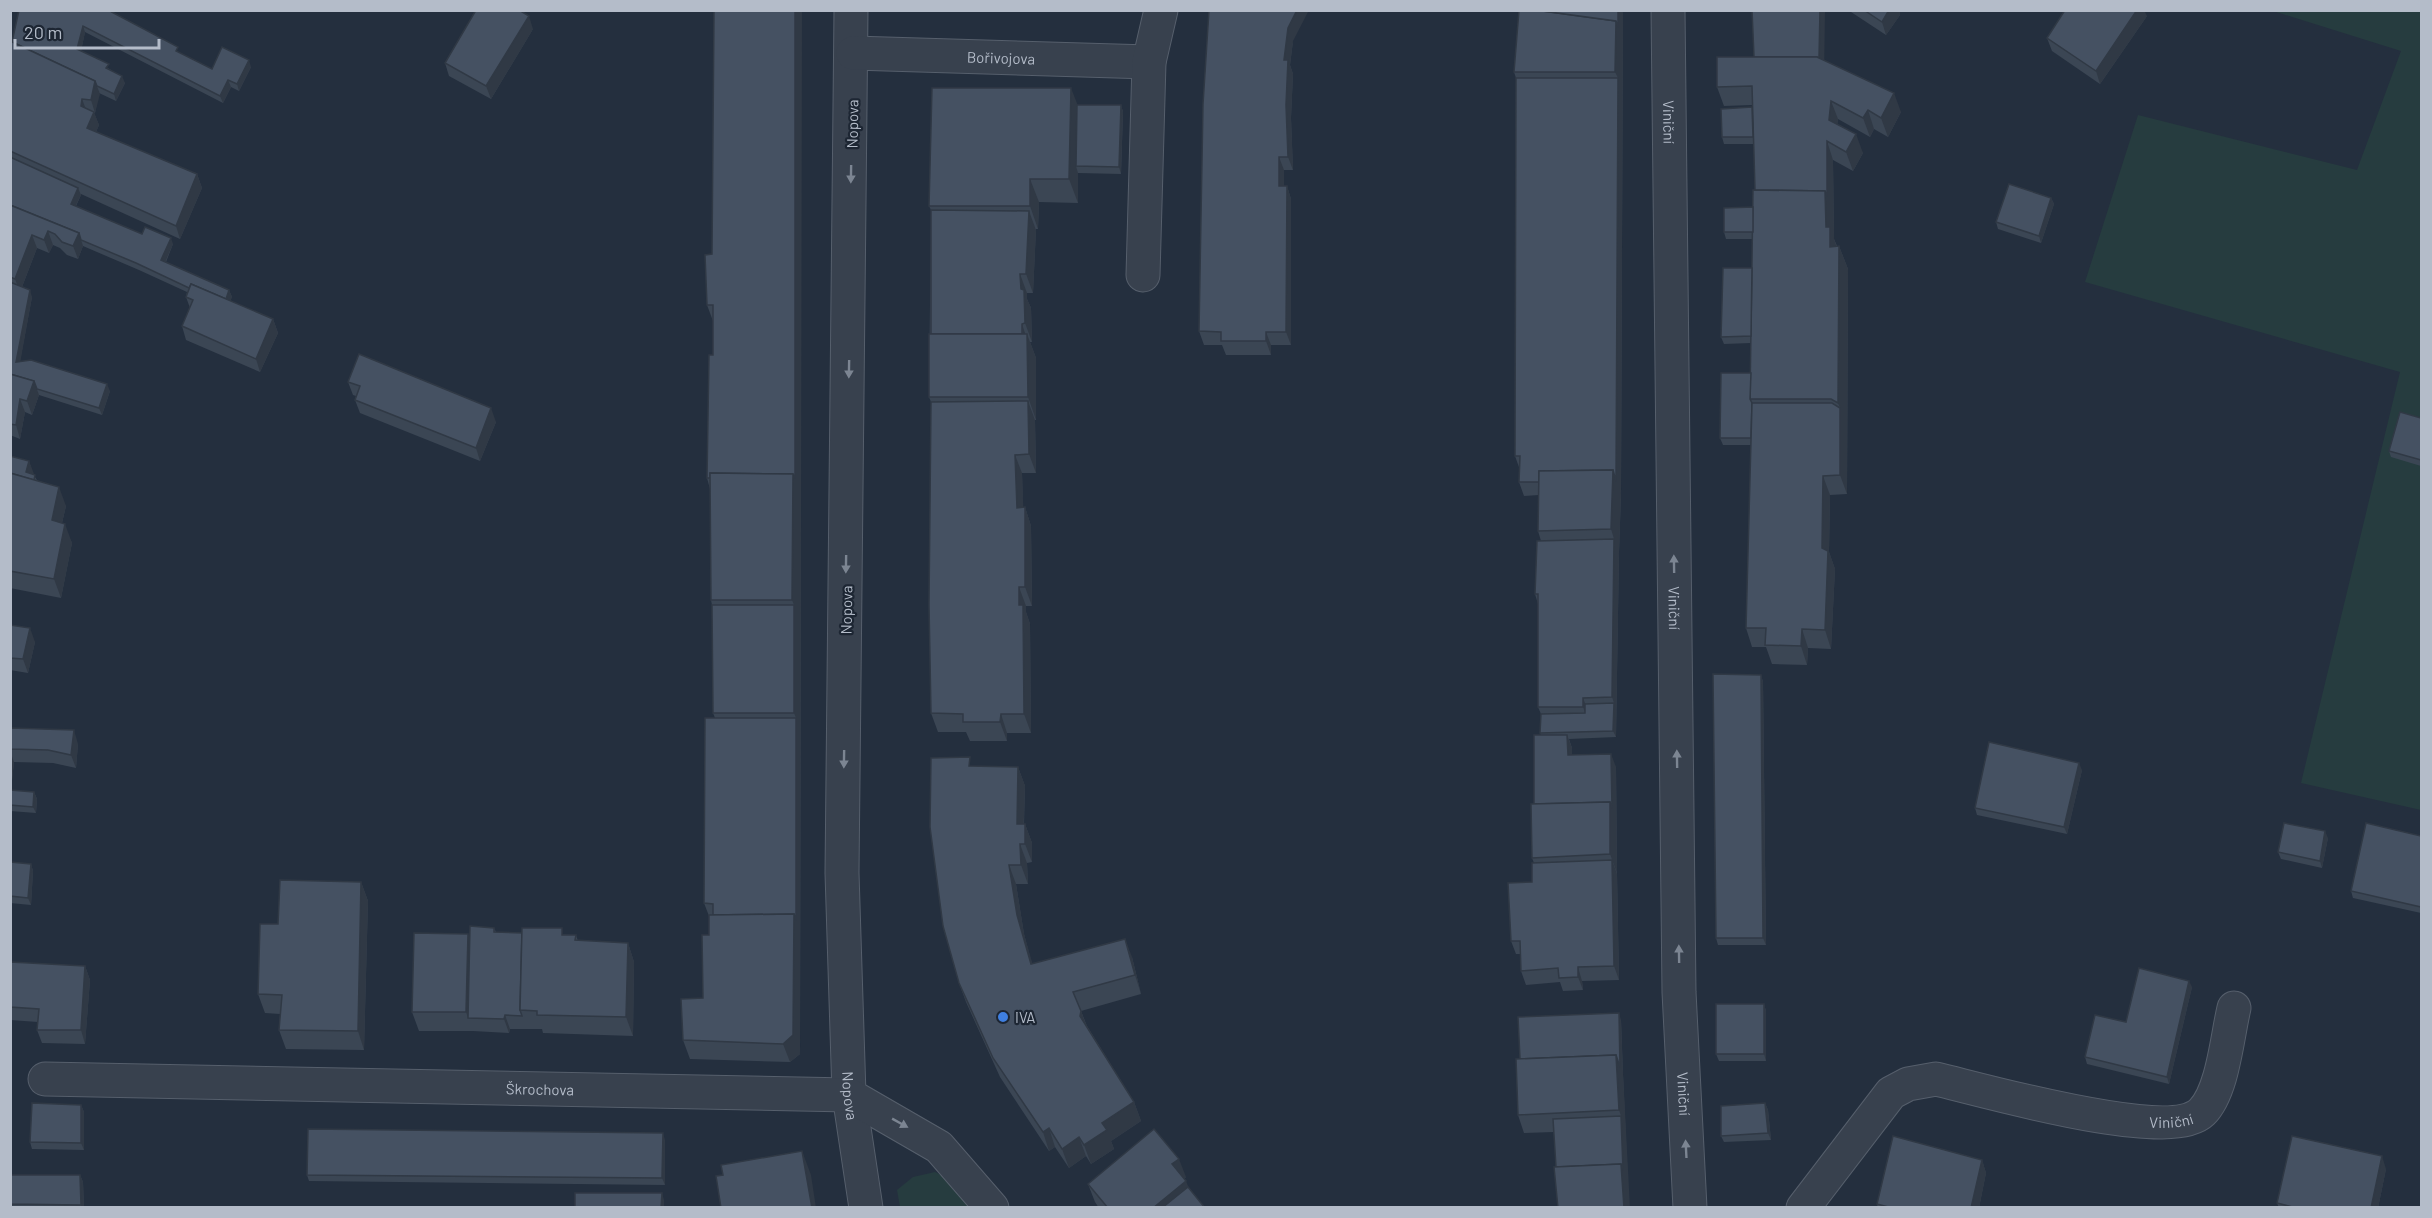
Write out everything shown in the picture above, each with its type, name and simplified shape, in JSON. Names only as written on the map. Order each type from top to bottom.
[{"type":"street","name":"Nopova","points":[[851,10],[853,53],[842,873],[849,1095],[866,1208]]},
{"type":"street","points":[[1143,275],[1149,62],[1161,10]]},
{"type":"street","name":"Viniční","points":[[1668,10],[1679,992],[1690,1208]]},
{"type":"street","name":"Bořivojova","points":[[853,53],[1149,62]]},
{"type":"street","name":"Viniční","points":[[1803,1208],[1892,1093],[1921,1080],[1936,1079],[2109,1118],[2164,1124],[2188,1120],[2201,1113],[2213,1094],[2234,1008]]},
{"type":"street","name":"Škrochova","points":[[45,1079],[849,1095],[939,1147],[992,1208]]},
{"type":"green space","points":[[2273,11],[2421,11],[2421,810],[2301,783],[2400,372],[2085,282],[2138,115],[2357,170],[2401,51]]},
{"type":"green space","points":[[935,1172],[956,1182],[976,1207],[900,1207],[897,1190],[913,1177]]},
{"type":"building","points":[[19,10],[108,10],[178,47],[176,51],[212,69],[222,47],[249,60],[237,84],[228,80],[220,96],[83,26],[77,49],[109,64],[106,68],[122,76],[114,94],[97,86],[95,81],[12,42]]},
{"type":"building","points":[[476,10],[519,10],[529,16],[486,86],[445,63]]},
{"type":"building","points":[[714,10],[795,10],[795,478],[793,474],[710,473],[710,478],[707,478],[709,355],[713,355],[713,305],[707,305],[705,255],[712,254]]},
{"type":"building","points":[[1209,10],[1297,10],[1288,28],[1284,60],[1288,60],[1286,105],[1288,157],[1279,157],[1279,186],[1287,186],[1286,332],[1266,332],[1266,341],[1221,341],[1221,332],[1199,331],[1203,104]]},
{"type":"building","points":[[1519,10],[1535,10],[1616,21],[1615,72],[1514,72]]},
{"type":"building","points":[[1535,10],[1618,10],[1618,27],[1616,21]]},
{"type":"building","points":[[1752,10],[1820,10],[1819,58],[1754,57]]},
{"type":"building","points":[[1864,10],[1889,10],[1882,22]]},
{"type":"building","points":[[2065,10],[2137,10],[2096,71],[2047,38]]},
{"type":"building","points":[[10,41],[95,81],[91,100],[82,99],[81,106],[94,112],[87,128],[197,174],[176,226],[10,151]]},
{"type":"building","points":[[1717,57],[1817,57],[1894,93],[1881,118],[1868,110],[1863,118],[1831,101],[1829,120],[1856,134],[1846,152],[1827,141],[1827,196],[1825,191],[1755,190],[1752,86],[1717,87]]},
{"type":"building","points":[[1516,78],[1618,78],[1616,481],[1613,470],[1539,471],[1539,482],[1519,482],[1520,456],[1515,456]]},
{"type":"building","points":[[932,88],[1071,88],[1069,179],[1030,179],[1030,206],[929,206]]},
{"type":"building","points":[[1077,105],[1121,105],[1119,167],[1076,166]]},
{"type":"building","points":[[1752,107],[1753,137],[1722,137],[1721,109]]},
{"type":"building","points":[[10,157],[78,188],[71,204],[142,234],[145,227],[171,238],[161,260],[229,290],[226,299],[191,284],[189,288],[81,240],[79,233],[10,205]]},
{"type":"building","points":[[2009,184],[2051,198],[2039,236],[1996,222]]},
{"type":"building","points":[[1753,190],[1825,191],[1826,227],[1830,227],[1830,247],[1839,246],[1838,403],[1831,399],[1750,399]]},
{"type":"building","points":[[10,205],[79,233],[73,246],[62,242],[55,234],[48,231],[44,240],[32,235],[15,279],[10,277]]},
{"type":"building","points":[[1753,207],[1753,232],[1724,232],[1724,208]]},
{"type":"building","points":[[931,210],[1029,211],[1026,274],[1020,274],[1021,289],[1024,290],[1025,323],[1022,324],[1022,334],[931,334]]},
{"type":"building","points":[[1723,268],[1752,268],[1751,336],[1721,337]]},
{"type":"building","points":[[10,282],[30,290],[16,362],[31,360],[107,384],[99,408],[37,389],[34,381],[10,374]]},
{"type":"building","points":[[191,284],[273,319],[256,359],[182,326],[193,300],[186,297]]},
{"type":"building","points":[[929,334],[1027,334],[1028,397],[929,397]]},
{"type":"building","points":[[359,354],[491,408],[476,448],[355,400],[360,386],[348,382]]},
{"type":"building","points":[[1721,373],[1751,373],[1751,438],[1720,438]]},
{"type":"building","points":[[10,374],[34,381],[27,401],[20,399],[16,425],[10,424]]},
{"type":"building","points":[[1028,401],[1029,454],[1015,455],[1017,508],[1025,507],[1025,587],[1019,587],[1019,605],[1023,605],[1024,714],[1001,714],[1000,722],[963,722],[963,714],[931,713],[929,605],[931,402]]},
{"type":"building","points":[[1752,403],[1832,403],[1840,408],[1840,475],[1823,476],[1822,548],[1828,551],[1825,630],[1802,629],[1801,646],[1765,645],[1766,628],[1746,628]]},
{"type":"building","points":[[2400,412],[2421,418],[2421,460],[2389,451]]},
{"type":"building","points":[[10,456],[29,461],[26,472],[35,475],[34,480],[10,473]]},
{"type":"building","points":[[1613,470],[1611,529],[1538,531],[1539,471]]},
{"type":"building","points":[[10,473],[59,487],[52,520],[65,524],[54,579],[10,571]]},
{"type":"building","points":[[710,473],[793,474],[792,600],[711,600]]},
{"type":"building","points":[[1614,539],[1612,697],[1583,698],[1583,707],[1538,707],[1538,594],[1535,594],[1537,541]]},
{"type":"building","points":[[712,605],[794,605],[794,713],[713,713]]},
{"type":"building","points":[[10,625],[30,628],[23,659],[10,658]]},
{"type":"building","points":[[1713,674],[1761,675],[1763,938],[1716,938]]},
{"type":"building","points":[[1614,703],[1613,731],[1540,733],[1541,714],[1585,713],[1585,704]]},
{"type":"building","points":[[705,718],[796,718],[796,920],[794,914],[713,915],[713,904],[704,903]]},
{"type":"building","points":[[10,728],[74,730],[71,755],[48,750],[10,749]]},
{"type":"building","points":[[1534,735],[1567,735],[1568,755],[1611,754],[1612,808],[1610,802],[1534,804]]},
{"type":"building","points":[[1989,742],[2079,763],[2064,827],[1975,808]]},
{"type":"building","points":[[970,757],[969,766],[1018,767],[1017,824],[1025,824],[1025,844],[1020,844],[1021,865],[1009,865],[1017,915],[1031,964],[1125,939],[1135,975],[1073,992],[1081,1011],[1080,1016],[1134,1102],[1102,1123],[1107,1130],[1084,1145],[1079,1137],[1062,1149],[1049,1128],[1043,1132],[993,1058],[959,983],[943,926],[930,827],[931,758]]},
{"type":"building","points":[[10,790],[34,792],[33,807],[10,805]]},
{"type":"building","points":[[1610,802],[1610,854],[1532,858],[1531,804]]},
{"type":"building","points":[[2284,823],[2325,831],[2320,861],[2278,852]]},
{"type":"building","points":[[2366,823],[2421,836],[2421,907],[2351,891]]},
{"type":"building","points":[[1612,860],[1614,966],[1578,967],[1578,977],[1559,978],[1558,968],[1521,971],[1520,941],[1511,941],[1508,883],[1532,882],[1532,863]]},
{"type":"building","points":[[10,862],[31,864],[28,898],[10,896]]},
{"type":"building","points":[[280,880],[361,882],[358,1031],[279,1030],[282,995],[258,994],[260,924],[278,924]]},
{"type":"building","points":[[794,914],[793,1035],[783,1044],[683,1040],[681,999],[703,998],[702,935],[709,935],[709,915]]},
{"type":"building","points":[[470,926],[494,928],[494,932],[522,933],[520,1010],[522,1016],[505,1015],[504,1019],[468,1018]]},
{"type":"building","points":[[522,928],[562,928],[562,935],[576,935],[575,940],[628,943],[626,1017],[537,1015],[537,1011],[520,1010]]},
{"type":"building","points":[[414,933],[468,934],[466,1012],[412,1012]]},
{"type":"building","points":[[10,962],[85,966],[81,1030],[37,1030],[39,1009],[10,1007]]},
{"type":"building","points":[[2139,968],[2189,981],[2167,1077],[2085,1057],[2095,1015],[2126,1022]]},
{"type":"building","points":[[1716,1004],[1764,1004],[1764,1054],[1716,1054]]},
{"type":"building","points":[[1619,1013],[1620,1067],[1616,1055],[1520,1059],[1518,1017]]},
{"type":"building","points":[[1616,1055],[1619,1110],[1518,1115],[1516,1059]]},
{"type":"building","points":[[32,1103],[81,1105],[81,1143],[30,1142]]},
{"type":"building","points":[[1765,1103],[1768,1133],[1721,1136],[1721,1106]]},
{"type":"building","points":[[1621,1116],[1623,1170],[1621,1164],[1556,1167],[1553,1119]]},
{"type":"building","points":[[308,1129],[663,1133],[662,1178],[307,1175]]},
{"type":"building","points":[[1154,1129],[1179,1159],[1172,1164],[1186,1181],[1153,1208],[1108,1208],[1088,1184]]},
{"type":"building","points":[[1893,1136],[1982,1160],[1971,1208],[1892,1208],[1877,1204]]},
{"type":"building","points":[[2292,1136],[2382,1156],[2371,1208],[2296,1208],[2277,1203]]},
{"type":"building","points":[[802,1151],[812,1208],[721,1208],[716,1176],[723,1175],[721,1165]]},
{"type":"building","points":[[1621,1164],[1624,1208],[1558,1208],[1554,1167]]},
{"type":"building","points":[[10,1175],[80,1175],[81,1205],[10,1204]]},
{"type":"building","points":[[1188,1187],[1205,1208],[1162,1208]]},
{"type":"building","points":[[575,1193],[662,1193],[661,1208],[575,1208]]},
{"type":"place","name":"IVA","points":[[1003,1017]]}]
